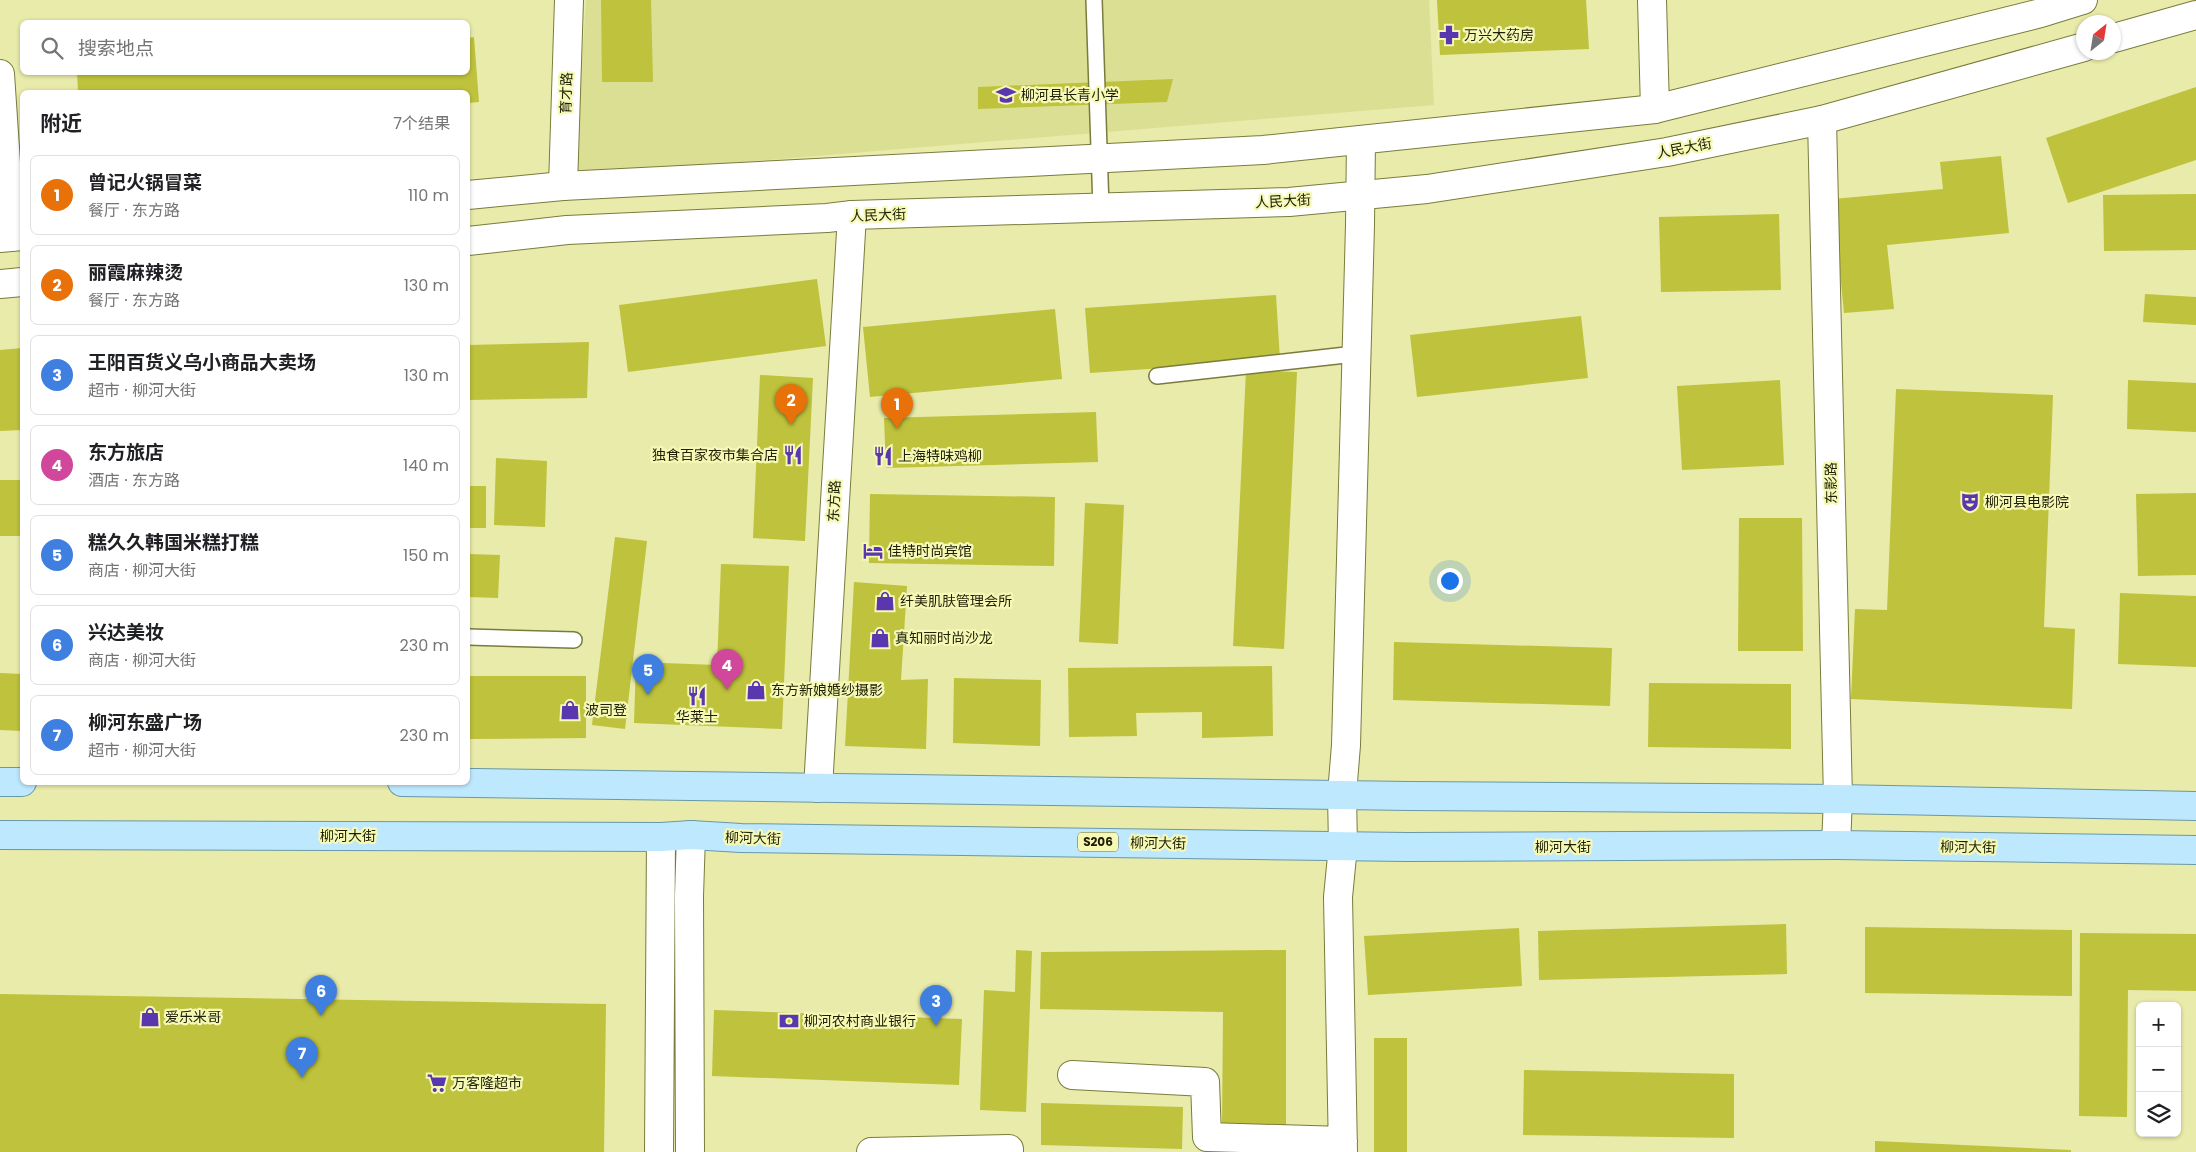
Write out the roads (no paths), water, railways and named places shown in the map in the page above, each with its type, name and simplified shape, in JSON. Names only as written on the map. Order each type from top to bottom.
[{"type":"main road","points":[[0,782],[20,782]]},
{"type":"main road","points":[[470,783],[1418,796],[1838,799],[2196,806]]},
{"type":"main road","name":"柳河大街","points":[[0,835],[661,837],[692,835],[741,838],[1426,847],[1836,845],[2196,850]]},
{"type":"street","name":"育才路","points":[[563,186],[570,0]]},
{"type":"street","points":[[1652,0],[1655,109]]},
{"type":"street","points":[[470,195],[563,186],[1263,150],[1655,109],[2041,13],[2083,0]]},
{"type":"street","points":[[2121,36],[2196,15]]},
{"type":"street","name":"人民大街","points":[[470,241],[568,230],[827,218],[852,215],[1289,202],[1427,189],[1667,152],[1822,120],[2076,49]]},
{"type":"street","points":[[0,74],[11,237]]},
{"type":"street","name":"东影路","points":[[1822,120],[1838,799],[1836,845]]},
{"type":"street","points":[[1072,1075],[1206,1082],[1207,1137],[1343,1147],[1338,897],[1343,846],[1342,794],[1346,746],[1360,140]]},
{"type":"street","name":"东方路","points":[[818,788],[852,215]]},
{"type":"street","points":[[0,284],[20,282]]},
{"type":"street","points":[[690,1152],[689,896],[692,835]]},
{"type":"street","points":[[659,1152],[661,837]]},
{"type":"street","points":[[871,1152],[1009,1149],[1009,1152]]},
{"type":"lane","points":[[1094,0],[1101,208]]},
{"type":"lane","points":[[1157,376],[1355,354]]},
{"type":"lane","points":[[470,637],[574,640]]},
{"type":"place","name":"万兴大药房","points":[[1449,35]]},
{"type":"place","name":"柳河县长青小学","points":[[1006,95]]},
{"type":"place","name":"丽霞麻辣烫","points":[[791,425]]},
{"type":"place","name":"曾记火锅冒菜","points":[[897,429]]},
{"type":"place","name":"独食百家夜市集合店","points":[[793,455]]},
{"type":"place","name":"上海特味鸡柳","points":[[883,456]]},
{"type":"place","name":"柳河县电影院","points":[[1970,502]]},
{"type":"place","name":"佳特时尚宾馆","points":[[873,551]]},
{"type":"place","name":"纤美肌肤管理会所","points":[[885,601]]},
{"type":"place","name":"真知丽时尚沙龙","points":[[880,638]]},
{"type":"place","name":"东方旅店","points":[[727,690]]},
{"type":"place","name":"东方新娘婚纱摄影","points":[[756,690]]},
{"type":"place","name":"糕久久韩国米糕打糕","points":[[648,695]]},
{"type":"place","name":"华莱士","points":[[697,696]]},
{"type":"place","name":"波司登","points":[[570,710]]},
{"type":"place","name":"兴达美妆","points":[[321,1016]]},
{"type":"place","name":"爱乐米哥","points":[[150,1017]]},
{"type":"place","name":"柳河农村商业银行","points":[[789,1021]]},
{"type":"place","name":"王阳百货义乌小商品大卖场","points":[[936,1026]]},
{"type":"place","name":"柳河东盛广场","points":[[302,1078]]},
{"type":"place","name":"万客隆超市","points":[[437,1083]]}]
